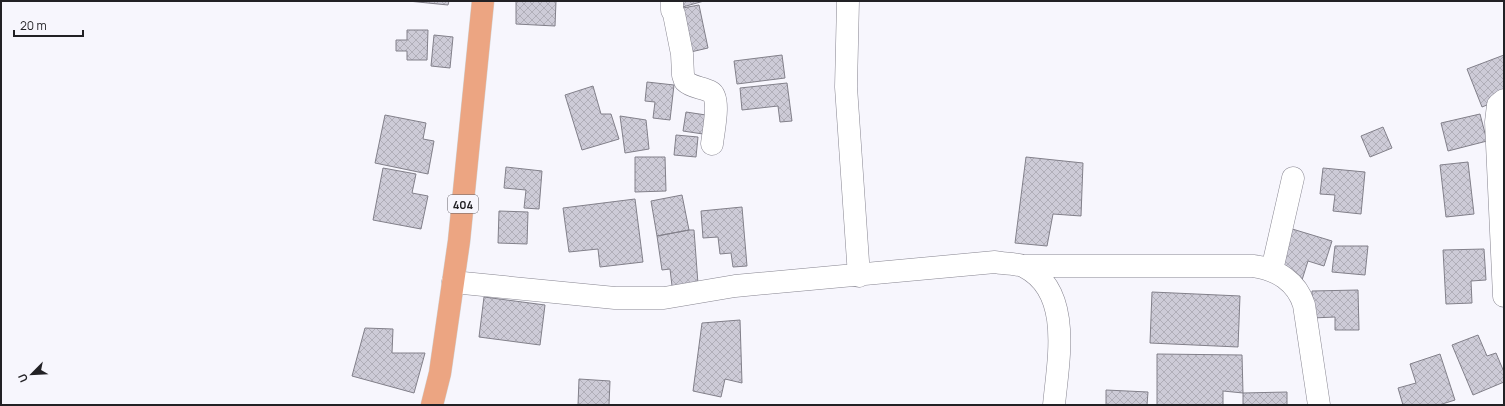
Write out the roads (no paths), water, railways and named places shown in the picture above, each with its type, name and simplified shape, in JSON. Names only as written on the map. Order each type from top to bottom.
[{"type":"main road","name":"404","points":[[432,405],[440,373],[459,241],[483,1]]},
{"type":"street","points":[[672,1],[672,10],[682,54],[683,75],[685,81],[693,86],[711,92],[716,99],[712,144]]},
{"type":"street","points":[[848,1],[846,87],[859,276]]},
{"type":"street","points":[[1504,100],[1498,105],[1496,122],[1504,296]]},
{"type":"street","points":[[1272,270],[1293,178]]},
{"type":"street","points":[[453,282],[615,298],[664,298],[735,286],[859,276],[995,262],[1024,266],[1253,266],[1272,270],[1292,283],[1301,295],[1304,305],[1319,405]]},
{"type":"street","points":[[1024,266],[1040,278],[1048,288],[1059,317],[1054,405]]}]
